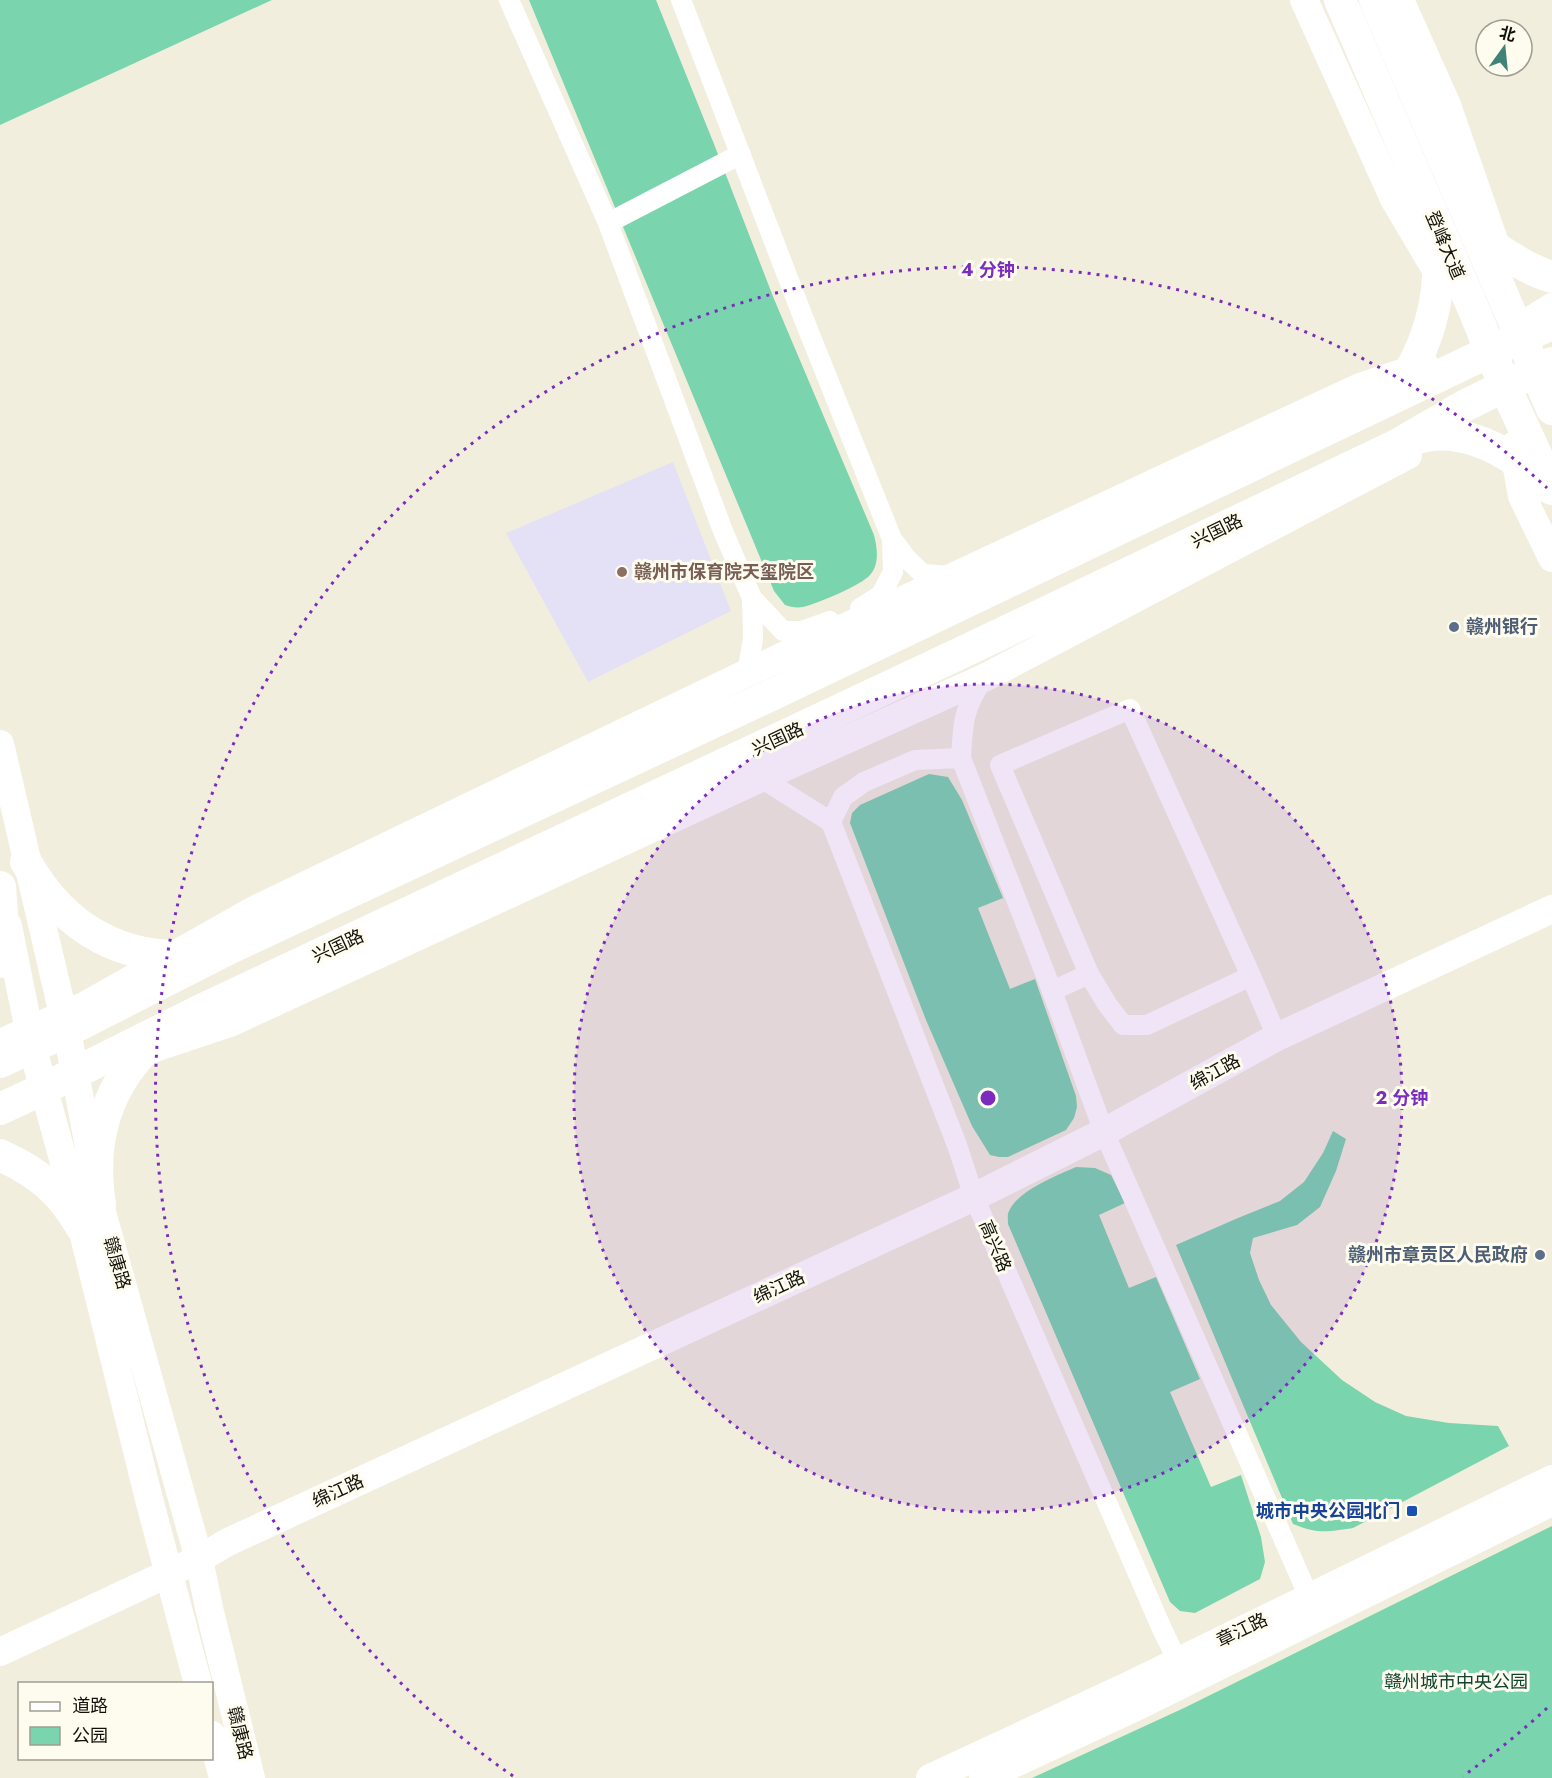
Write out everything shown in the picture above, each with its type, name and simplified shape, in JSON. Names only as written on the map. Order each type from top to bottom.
[{"type":"main road","name":"登峰大道","points":[[1340,0],[1434,219],[1504,394],[1552,489]]},
{"type":"main road","name":"登峰大道","points":[[1375,0],[1528,331],[1547,380]]},
{"type":"main road","points":[[1393,398],[1412,370],[1430,328],[1438,286],[1438,241],[1434,219]]},
{"type":"main road","points":[[1486,240],[1529,268],[1552,277]]},
{"type":"main road","points":[[0,1062],[31,1039],[767,697],[1393,398],[1485,349],[1528,331]]},
{"type":"main road","name":"兴国路","points":[[0,1109],[44,1092],[197,1012],[1395,446],[1464,406],[1547,380]]},
{"type":"main road","points":[[1395,446],[1424,435],[1464,438],[1484,444],[1516,461],[1535,476],[1552,495]]},
{"type":"main road","points":[[26,861],[36,879],[62,911],[94,935],[112,944],[132,951],[172,957],[200,955],[228,949]]},
{"type":"main road","points":[[0,887],[3,926],[0,962]]},
{"type":"main road","points":[[0,1155],[25,1167],[48,1184],[67,1204],[91,1217],[97,1184],[98,1142],[110,1101],[120,1082],[142,1052],[161,1034],[197,1012]]},
{"type":"street","points":[[509,0],[608,223],[723,531],[752,598],[783,631],[802,631],[842,617],[881,595],[893,572],[892,539]]},
{"type":"street","points":[[681,0],[803,317],[892,539],[906,558],[923,574],[954,576]]},
{"type":"street","points":[[65,1023],[86,1005],[256,909],[747,673],[1360,387],[1485,349],[1395,199],[1304,0]]},
{"type":"street","points":[[1400,0],[1447,105],[1486,240]]},
{"type":"street","points":[[608,223],[741,154]]},
{"type":"street","points":[[1528,331],[1552,307]]},
{"type":"street","points":[[76,1076],[230,1023],[761,777],[984,678],[1400,460],[1504,394],[1522,496],[1552,558]]},
{"type":"street","points":[[747,673],[753,639],[752,598]]},
{"type":"street","points":[[984,678],[971,698],[963,722],[961,758],[1104,1132],[1310,1597]]},
{"type":"street","points":[[1251,976],[1148,1025],[1123,1025],[1089,974],[1000,765],[1130,709],[1251,976],[1277,1037]]},
{"type":"street","name":"赣康路","points":[[0,744],[76,1076],[91,1217],[149,1499],[198,1682]]},
{"type":"street","points":[[761,777],[831,822],[843,797],[864,782],[915,759],[961,758]]},
{"type":"street","name":"高兴路","points":[[831,822],[957,1145],[974,1197],[1178,1662]]},
{"type":"street","name":"赣康路","points":[[0,887],[44,1092],[91,1217],[199,1559],[251,1778]]},
{"type":"street","name":"绵江路","points":[[0,1652],[170,1573],[228,1542],[974,1197],[1104,1132],[1277,1037],[1552,909]]},
{"type":"street","points":[[1052,991],[1089,974]]},
{"type":"street","points":[[0,1043],[31,1039]]},
{"type":"street","points":[[0,1119],[44,1092]]},
{"type":"street","name":"章江路","points":[[930,1778],[1178,1662],[1552,1479]]},
{"type":"street","name":"章江路","points":[[983,1778],[1138,1706],[1552,1502]]},
{"type":"street","name":"赣康路","points":[[213,1739],[222,1778]]},
{"type":"shaded area","name":"赣州市保育院天玺院区","points":[[673,462],[731,611],[588,682],[506,533]]},
{"type":"green space","points":[[0,0],[272,0],[0,125]]},
{"type":"green space","points":[[529,0],[656,0],[774,299],[874,535],[877,550],[873,571],[849,589],[800,607],[785,605],[774,591]]},
{"type":"green space","points":[[929,774],[948,777],[962,800],[1003,898],[978,908],[1010,989],[1035,979],[1076,1096],[1077,1107],[1074,1118],[1066,1130],[1008,1157],[990,1155],[972,1126],[926,1020],[850,823],[852,813],[860,805]]},
{"type":"green space","points":[[1333,1131],[1346,1139],[1336,1171],[1320,1207],[1297,1225],[1253,1238],[1250,1253],[1271,1305],[1301,1342],[1342,1380],[1375,1402],[1406,1416],[1449,1423],[1498,1426],[1509,1446],[1353,1528],[1323,1531],[1293,1524],[1176,1245],[1280,1201],[1304,1182],[1323,1153]]},
{"type":"green space","points":[[1076,1167],[1095,1168],[1111,1175],[1125,1203],[1099,1215],[1129,1288],[1156,1277],[1200,1379],[1170,1392],[1211,1487],[1241,1475],[1261,1537],[1265,1562],[1260,1579],[1195,1613],[1180,1611],[1170,1602],[1008,1224],[1009,1211],[1014,1203],[1029,1190]]},
{"type":"green space","name":"赣州城市中央公园","points":[[1552,1526],[1552,1778],[1032,1778],[1184,1708]]},
{"type":"place","name":"赣州市保育院天玺院区","points":[[622,572]]},
{"type":"place","name":"赣州银行","points":[[1454,627]]},
{"type":"place","name":"赣州市章贡区人民政府","points":[[1540,1255]]},
{"type":"place","name":"城市中央公园北门","points":[[1412,1511]]}]
